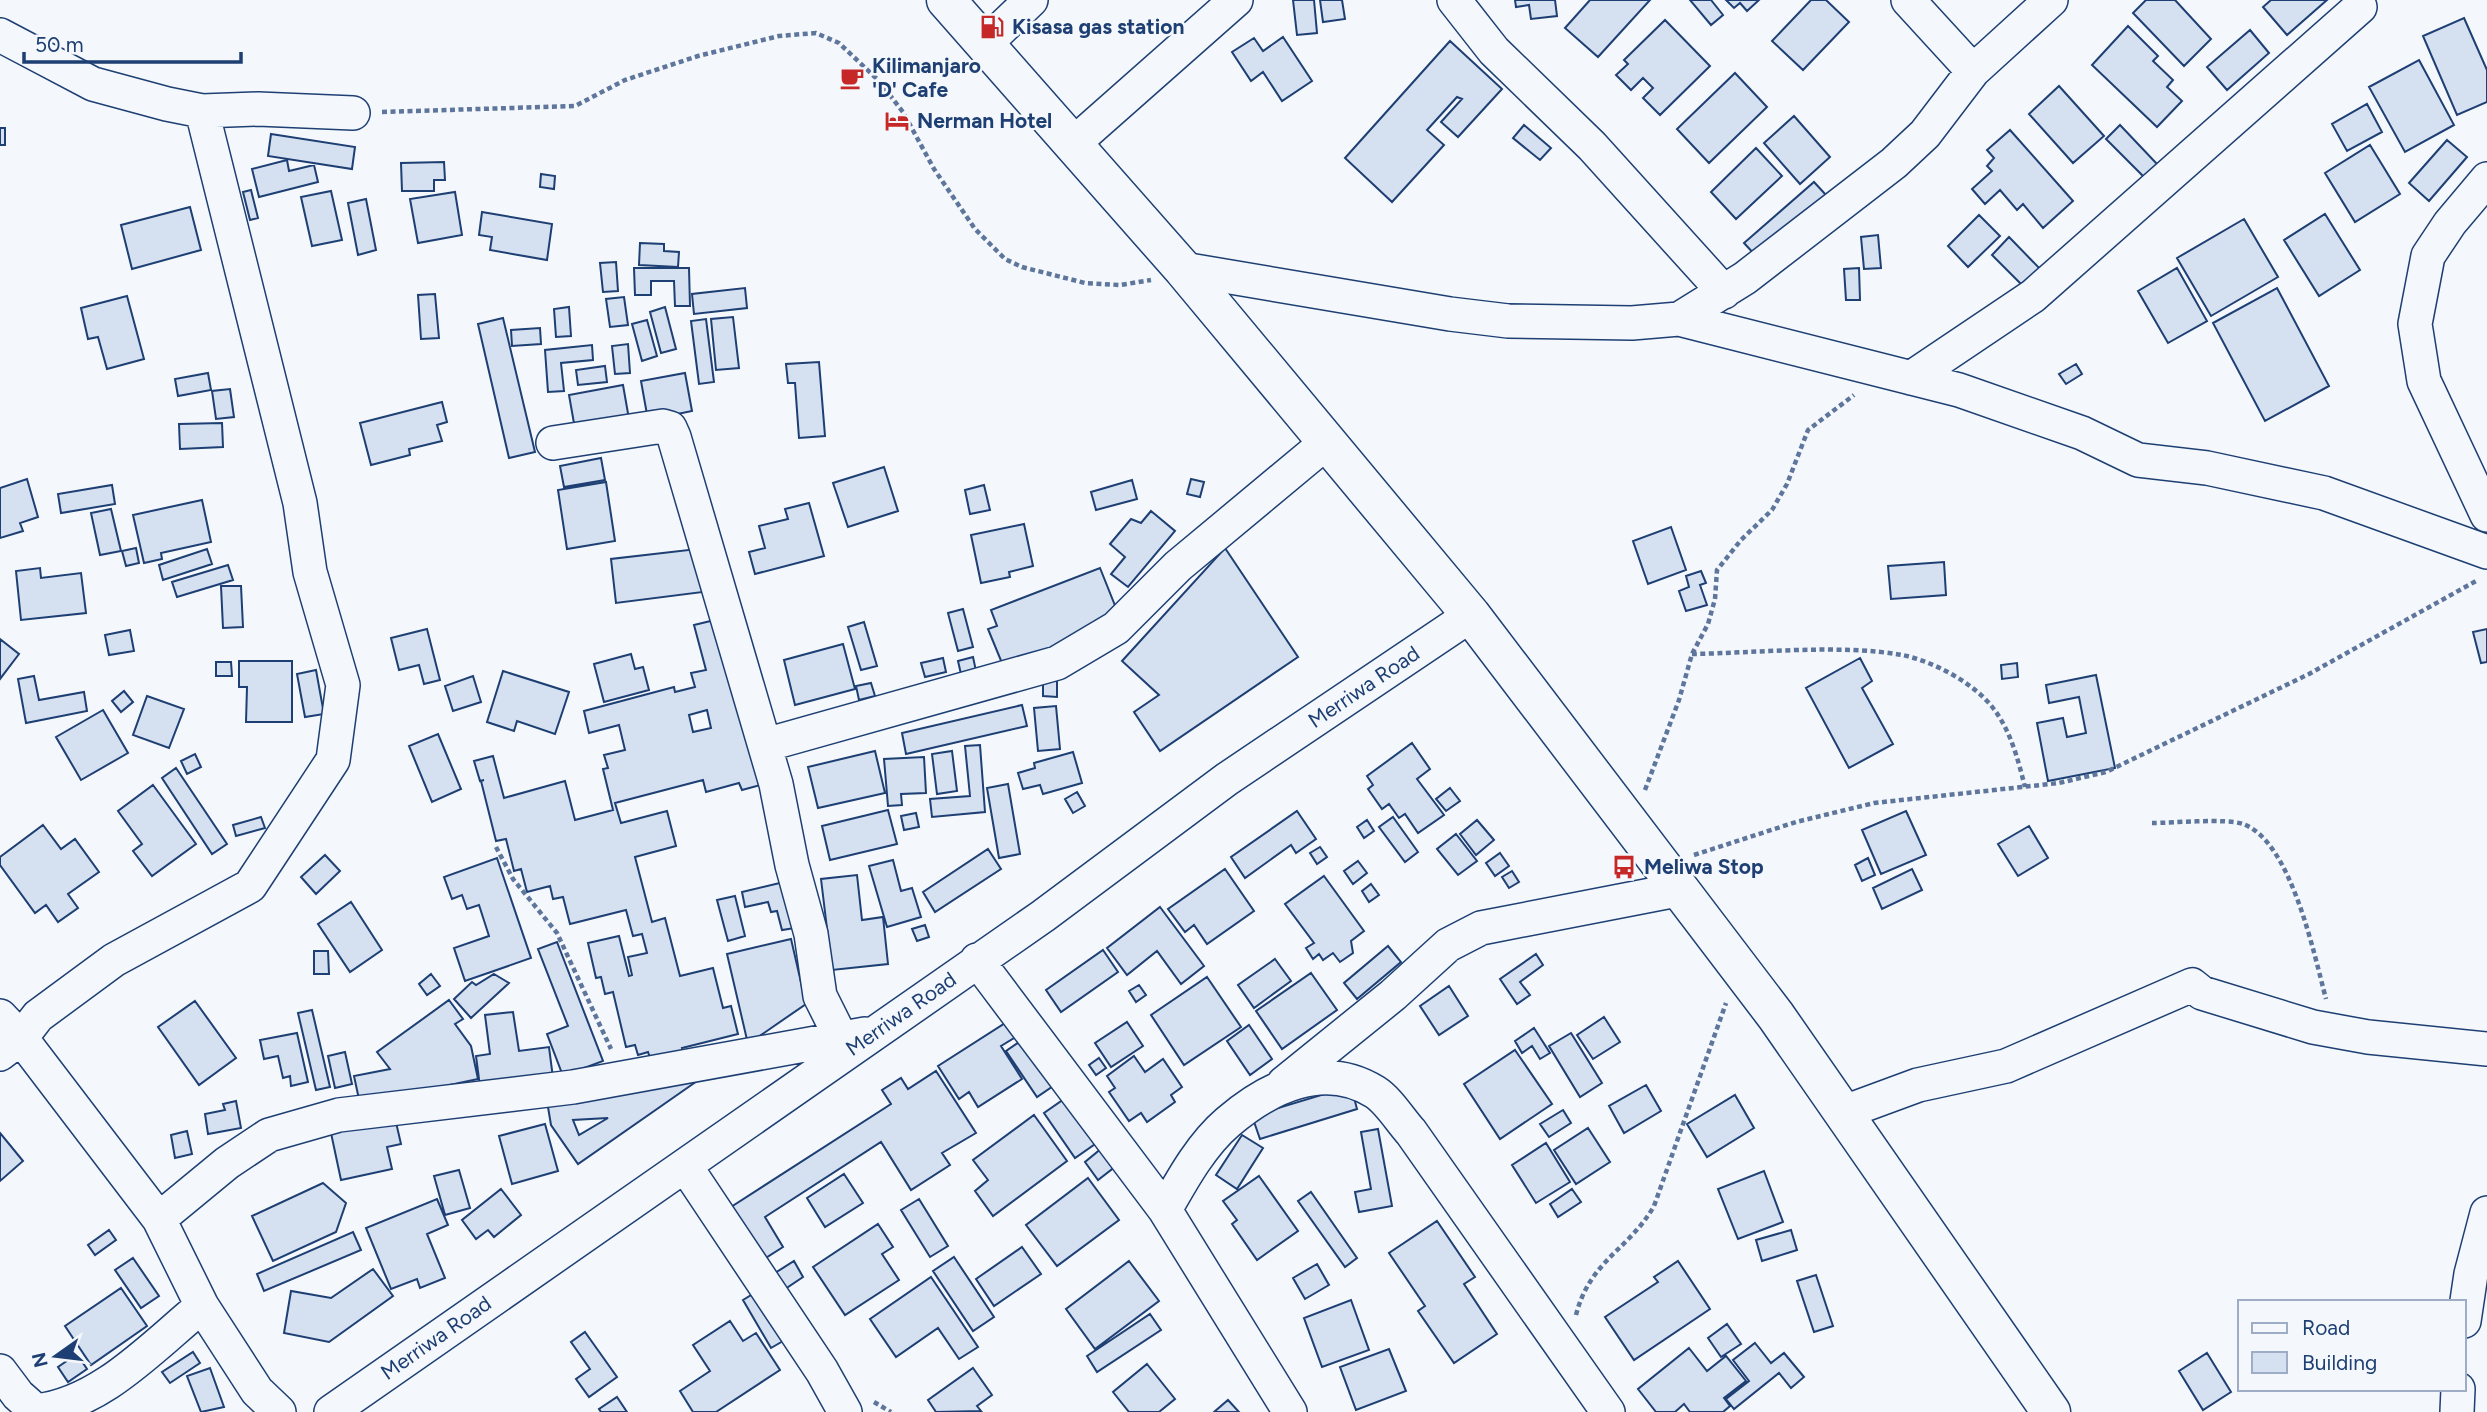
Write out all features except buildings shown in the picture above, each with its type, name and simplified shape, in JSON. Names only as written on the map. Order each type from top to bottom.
[{"type":"highway","points":[[946,0],[1183,269],[1471,615],[1739,966],[2051,1412]]},
{"type":"street","points":[[985,44],[1031,0]]},
{"type":"street","points":[[1073,144],[1236,0]]},
{"type":"street","points":[[1454,0],[1494,51],[1591,146],[1724,292]]},
{"type":"street","points":[[1908,0],[1973,71]]},
{"type":"street","points":[[1679,319],[1724,292],[1894,163],[1925,134],[1973,71],[2051,0]]},
{"type":"street","points":[[1901,375],[2033,296],[2359,2]]},
{"type":"street","points":[[0,35],[93,84],[202,111],[258,109],[353,113]]},
{"type":"street","points":[[202,111],[297,490],[310,572],[343,685],[333,760],[250,886],[114,960],[7,1036],[159,1219],[202,1306],[257,1391],[279,1412]]},
{"type":"street","points":[[2487,179],[2450,223],[2428,256],[2415,324],[2424,381],[2487,515]]},
{"type":"street","points":[[1183,269],[1450,314],[1508,321],[1632,323],[1679,319],[1901,375],[2018,410],[2082,433],[2138,460],[2207,468],[2324,493],[2487,552]]},
{"type":"street","points":[[553,443],[663,426],[670,428],[765,745],[811,934],[820,996],[841,1038]]},
{"type":"street","points":[[765,745],[1057,663],[1116,628],[1178,566],[1327,442]]},
{"type":"street","name":"Merriwa Road","points":[[350,1407],[595,1225],[686,1167],[1044,915],[1227,779],[1471,615]]},
{"type":"street","points":[[1165,1210],[1183,1178],[1227,1123],[1280,1086],[1393,995],[1448,945],[1481,928],[1673,877]]},
{"type":"street","points":[[977,960],[1165,1210],[1290,1412]]},
{"type":"street","points":[[1842,1114],[1918,1085],[2006,1066],[2192,985],[2202,993],[2300,1024],[2368,1037],[2487,1049]]},
{"type":"street","points":[[159,1219],[227,1163],[270,1135],[339,1115],[619,1079],[876,1031]]},
{"type":"street","points":[[1280,1086],[1322,1077],[1349,1079],[1377,1093],[1411,1132],[1608,1412]]},
{"type":"street","points":[[686,1167],[822,1371],[845,1412]]},
{"type":"street","points":[[2466,1308],[2471,1274],[2487,1213]]},
{"type":"street","points":[[0,1371],[16,1406],[36,1411],[80,1401],[132,1364],[202,1306]]},
{"type":"street","points":[[2457,1412],[2458,1391]]},
{"type":"path","points":[[353,113],[575,106],[625,80],[698,56],[779,36],[816,33],[839,43],[878,80],[903,112],[934,169],[975,229],[1012,264],[1086,283],[1120,285],[1150,281],[1183,269]]},
{"type":"path","points":[[1632,824],[1679,700],[1692,654],[1708,624],[1715,599],[1717,570],[1741,540],[1772,510],[1787,484],[1804,436],[1838,406],[1901,375]]},
{"type":"path","points":[[1673,877],[1833,812],[1910,797],[2025,788],[2096,775],[2151,753],[2353,651],[2487,575]]},
{"type":"path","points":[[1692,654],[1863,652],[1903,655],[1928,664],[1968,685],[1992,707],[2014,748],[2025,788]]},
{"type":"path","points":[[2152,823],[2241,823],[2267,842],[2281,866],[2306,927],[2334,1030]]},
{"type":"path","points":[[496,847],[513,879],[557,933],[599,1019],[619,1079]]},
{"type":"path","points":[[1565,1353],[1586,1285],[1654,1206],[1739,966]]},
{"type":"place","name":"Kisasa gas station","points":[[992,27]]},
{"type":"place","name":"Kilimanjaro 'D' Cafe","points":[[852,78]]},
{"type":"place","name":"Nerman Hotel","points":[[897,121]]},
{"type":"place","name":"Meliwa Stop","points":[[1624,867]]}]
